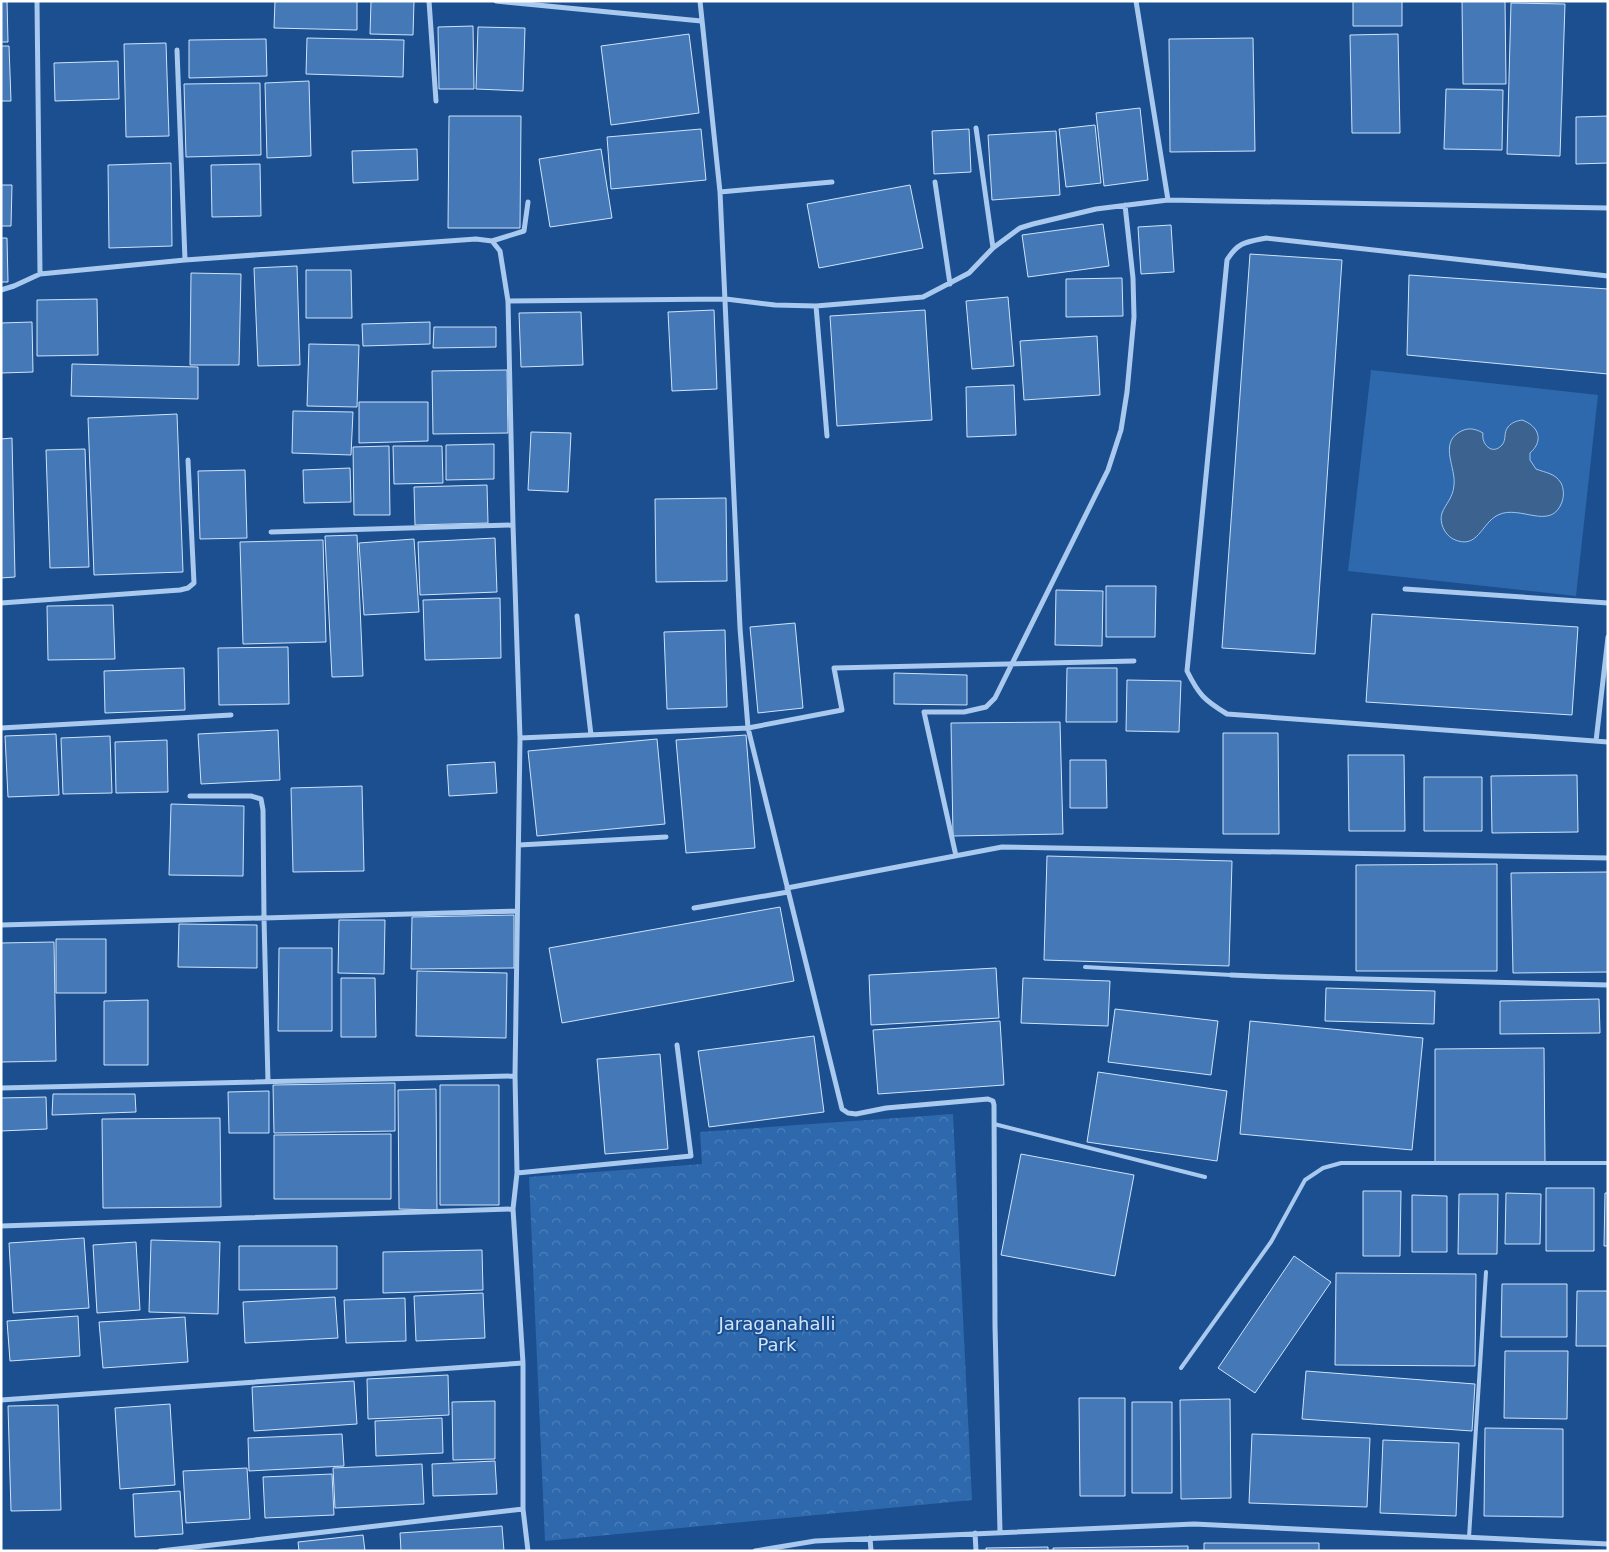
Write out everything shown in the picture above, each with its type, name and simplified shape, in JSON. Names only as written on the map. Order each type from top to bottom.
[{"type":"street","points":[[37,1],[40,274]]},
{"type":"street","points":[[429,1],[436,102]]},
{"type":"street","points":[[496,1],[701,22]]},
{"type":"street","points":[[700,1],[720,192],[740,628],[748,728],[842,1109],[848,1113],[856,1114],[886,1108],[993,1101],[995,1326],[1000,1532]]},
{"type":"street","points":[[1136,1],[1168,200]]},
{"type":"street","points":[[177,50],[185,260]]},
{"type":"street","points":[[976,128],[993,248]]},
{"type":"street","points":[[720,192],[832,182]]},
{"type":"street","points":[[935,182],[950,284]]},
{"type":"street","points":[[508,301],[726,299],[816,306],[924,297],[969,273],[993,248],[1020,228],[1096,210],[1168,200],[1608,208]]},
{"type":"street","points":[[1,290],[40,274],[185,260],[476,239],[492,242],[524,231],[528,202]]},
{"type":"street","points":[[956,856],[924,712],[964,712],[986,707],[995,698],[1108,470],[1121,430],[1127,392],[1134,317],[1133,278],[1125,205]]},
{"type":"street","points":[[1608,276],[1266,238],[1246,242],[1234,249],[1227,260],[1187,671],[1195,687],[1206,701],[1227,714],[1608,742]]},
{"type":"street","points":[[492,242],[500,251],[508,301],[520,738],[515,1076],[518,1173],[513,1209],[523,1363],[523,1508],[528,1551]]},
{"type":"street","points":[[816,306],[828,436]]},
{"type":"street","points":[[1,602],[188,588],[194,583],[188,460]]},
{"type":"street","points":[[272,532],[513,525]]},
{"type":"street","points":[[1405,589],[1608,603]]},
{"type":"street","points":[[577,616],[591,735]]},
{"type":"street","points":[[1596,741],[1608,637]]},
{"type":"street","points":[[520,738],[748,728],[842,710],[834,668],[1134,661]]},
{"type":"street","points":[[1,728],[231,715]]},
{"type":"street","points":[[190,796],[251,796],[260,799],[263,810],[268,1082]]},
{"type":"street","points":[[519,845],[666,836]]},
{"type":"street","points":[[694,908],[1002,847],[1608,858]]},
{"type":"street","points":[[1,925],[517,911]]},
{"type":"street","points":[[1231,975],[1608,985]]},
{"type":"street","points":[[518,1173],[691,1156],[677,1045]]},
{"type":"street","points":[[1,1088],[515,1076]]},
{"type":"street","points":[[1,1226],[513,1209]]},
{"type":"street","points":[[1,1400],[523,1363]]},
{"type":"street","points":[[160,1551],[523,1508]]},
{"type":"street","points":[[755,1551],[815,1541],[1194,1524],[1608,1544]]},
{"type":"street","points":[[975,1533],[976,1551]]},
{"type":"street","points":[[870,1538],[871,1551]]},
{"type":"lane","points":[[1085,967],[1231,975]]},
{"type":"lane","points":[[994,1124],[1205,1177]]},
{"type":"lane","points":[[1181,1368],[1271,1242],[1305,1180],[1323,1168],[1341,1163],[1608,1163]]},
{"type":"lane","points":[[1469,1537],[1486,1272]]},
{"type":"green space","points":[[1371,370],[1598,395],[1576,596],[1348,571]]},
{"type":"green space","name":"Jaraganahalli Park","points":[[953,1114],[972,1500],[545,1541],[529,1177],[702,1164],[700,1132]]},
{"type":"shaded area","points":[[1522,420],[1532,426],[1538,434],[1537,444],[1530,453],[1530,460],[1536,469],[1553,475],[1562,485],[1563,500],[1557,511],[1543,516],[1516,513],[1498,515],[1474,539],[1461,542],[1453,539],[1445,531],[1441,520],[1454,485],[1449,450],[1453,438],[1464,430],[1477,430],[1483,433],[1485,445],[1495,449],[1502,445],[1510,425]]},
{"type":"building","points":[[1,1],[7,1],[8,42],[1,42]]},
{"type":"building","points":[[275,1],[357,1],[357,30],[274,28]]},
{"type":"building","points":[[371,1],[414,1],[413,35],[370,34]]},
{"type":"building","points":[[1353,1],[1402,1],[1402,26],[1353,26]]},
{"type":"building","points":[[1462,1],[1505,1],[1506,84],[1463,84]]},
{"type":"building","points":[[1511,3],[1565,4],[1560,156],[1507,154]]},
{"type":"building","points":[[473,26],[474,89],[439,89],[438,27]]},
{"type":"building","points":[[478,27],[525,28],[523,91],[476,89]]},
{"type":"building","points":[[689,34],[699,113],[611,125],[601,46]]},
{"type":"building","points":[[1398,34],[1400,133],[1352,133],[1350,35]]},
{"type":"building","points":[[307,38],[404,40],[403,77],[306,74]]},
{"type":"building","points":[[1253,38],[1255,151],[1170,152],[1169,39]]},
{"type":"building","points":[[266,39],[267,76],[189,78],[189,40]]},
{"type":"building","points":[[166,43],[169,136],[126,137],[124,44]]},
{"type":"building","points":[[1,46],[9,46],[11,101],[1,101]]},
{"type":"building","points":[[118,61],[119,99],[55,101],[54,63]]},
{"type":"building","points":[[309,81],[311,156],[267,158],[265,83]]},
{"type":"building","points":[[260,83],[261,155],[186,157],[184,84]]},
{"type":"building","points":[[1446,89],[1503,90],[1502,150],[1444,149]]},
{"type":"building","points":[[1140,108],[1148,180],[1104,186],[1096,113]]},
{"type":"building","points":[[449,116],[521,116],[520,228],[448,228]]},
{"type":"building","points":[[1608,116],[1608,163],[1576,164],[1576,117]]},
{"type":"building","points":[[1095,125],[1101,183],[1066,187],[1059,129]]},
{"type":"building","points":[[701,129],[706,180],[611,189],[607,137]]},
{"type":"building","points":[[969,129],[971,172],[934,174],[932,131]]},
{"type":"building","points":[[1056,131],[1060,195],[992,200],[988,135]]},
{"type":"building","points":[[417,149],[418,180],[353,183],[352,151]]},
{"type":"building","points":[[601,149],[612,218],[550,227],[539,159]]},
{"type":"building","points":[[171,163],[172,246],[109,248],[108,165]]},
{"type":"building","points":[[260,164],[261,216],[212,217],[211,165]]},
{"type":"building","points":[[1,185],[12,185],[11,226],[1,226]]},
{"type":"building","points":[[910,185],[923,248],[819,268],[807,204]]},
{"type":"building","points":[[1103,224],[1109,266],[1028,277],[1022,235]]},
{"type":"building","points":[[1171,225],[1174,272],[1141,274],[1138,227]]},
{"type":"building","points":[[1,238],[7,238],[8,282],[1,282]]},
{"type":"building","points":[[1250,254],[1342,260],[1315,654],[1222,648]]},
{"type":"building","points":[[297,266],[300,365],[258,366],[254,268]]},
{"type":"building","points":[[306,270],[351,270],[352,318],[306,318]]},
{"type":"building","points":[[191,273],[241,274],[239,365],[190,365]]},
{"type":"building","points":[[1409,275],[1608,289],[1608,374],[1407,355]]},
{"type":"building","points":[[1122,278],[1123,316],[1066,317],[1066,279]]},
{"type":"building","points":[[1008,297],[1014,366],[972,369],[966,301]]},
{"type":"building","points":[[97,299],[98,355],[37,356],[37,300]]},
{"type":"building","points":[[714,310],[717,389],[672,391],[668,312]]},
{"type":"building","points":[[925,310],[932,420],[837,426],[830,316]]},
{"type":"building","points":[[581,312],[583,365],[521,367],[519,313]]},
{"type":"building","points":[[32,322],[33,372],[1,373],[1,323]]},
{"type":"building","points":[[430,322],[430,344],[363,346],[362,324]]},
{"type":"building","points":[[434,327],[496,327],[496,347],[433,348]]},
{"type":"building","points":[[1097,336],[1100,395],[1024,400],[1020,341]]},
{"type":"building","points":[[309,344],[359,345],[357,407],[307,406]]},
{"type":"building","points":[[72,364],[198,367],[198,399],[71,396]]},
{"type":"building","points":[[507,370],[508,433],[433,434],[432,371]]},
{"type":"building","points":[[1014,385],[1016,435],[967,437],[966,387]]},
{"type":"building","points":[[359,402],[428,402],[428,441],[359,443]]},
{"type":"building","points":[[293,411],[353,412],[351,455],[292,453]]},
{"type":"building","points":[[177,414],[183,572],[94,575],[88,418]]},
{"type":"building","points":[[531,432],[571,433],[568,492],[528,490]]},
{"type":"building","points":[[12,438],[15,577],[1,578],[1,439]]},
{"type":"building","points":[[494,444],[494,479],[446,480],[446,445]]},
{"type":"building","points":[[389,446],[390,515],[354,515],[353,447]]},
{"type":"building","points":[[393,446],[442,446],[443,483],[394,484]]},
{"type":"building","points":[[85,449],[89,567],[50,568],[46,450]]},
{"type":"building","points":[[350,468],[351,502],[304,503],[303,470]]},
{"type":"building","points":[[245,470],[247,538],[200,539],[198,471]]},
{"type":"building","points":[[487,485],[488,523],[415,525],[414,487]]},
{"type":"building","points":[[726,498],[727,581],[656,582],[655,499]]},
{"type":"building","points":[[357,535],[363,676],[332,677],[325,536]]},
{"type":"building","points":[[495,538],[497,592],[420,595],[418,542]]},
{"type":"building","points":[[414,539],[419,612],[364,615],[359,543]]},
{"type":"building","points":[[323,540],[326,642],[243,644],[240,542]]},
{"type":"building","points":[[1106,586],[1156,586],[1155,637],[1106,637]]},
{"type":"building","points":[[1056,590],[1103,591],[1102,646],[1055,645]]},
{"type":"building","points":[[500,598],[501,658],[425,660],[423,600]]},
{"type":"building","points":[[113,605],[115,659],[48,660],[47,606]]},
{"type":"building","points":[[1372,614],[1578,627],[1572,715],[1366,702]]},
{"type":"building","points":[[795,623],[803,708],[758,713],[750,627]]},
{"type":"building","points":[[725,630],[727,707],[667,709],[664,632]]},
{"type":"building","points":[[288,647],[289,704],[219,705],[218,648]]},
{"type":"building","points":[[184,668],[185,710],[105,713],[104,671]]},
{"type":"building","points":[[1067,668],[1117,668],[1117,722],[1066,722]]},
{"type":"building","points":[[894,673],[967,675],[967,705],[894,704]]},
{"type":"building","points":[[1127,680],[1181,681],[1179,732],[1126,731]]},
{"type":"building","points":[[1060,722],[1063,834],[953,836],[951,723]]},
{"type":"building","points":[[278,730],[280,780],[201,784],[198,734]]},
{"type":"building","points":[[1223,733],[1278,733],[1279,834],[1223,834]]},
{"type":"building","points":[[56,734],[59,795],[8,797],[5,736]]},
{"type":"building","points":[[746,735],[755,848],[686,853],[676,740]]},
{"type":"building","points":[[110,736],[112,793],[63,794],[61,738]]},
{"type":"building","points":[[657,739],[665,824],[537,836],[528,751]]},
{"type":"building","points":[[167,740],[168,792],[116,793],[115,742]]},
{"type":"building","points":[[1348,755],[1404,755],[1405,831],[1349,831]]},
{"type":"building","points":[[1070,760],[1106,760],[1107,808],[1070,808]]},
{"type":"building","points":[[495,762],[497,793],[449,796],[447,765]]},
{"type":"building","points":[[1577,775],[1578,832],[1492,833],[1491,776]]},
{"type":"building","points":[[1424,777],[1482,777],[1482,831],[1424,831]]},
{"type":"building","points":[[362,786],[364,871],[293,872],[291,788]]},
{"type":"building","points":[[171,804],[244,806],[243,876],[169,875]]},
{"type":"building","points":[[1047,856],[1232,861],[1229,966],[1044,960]]},
{"type":"building","points":[[1497,864],[1497,971],[1356,971],[1356,865]]},
{"type":"building","points":[[1608,872],[1608,972],[1513,973],[1511,873]]},
{"type":"building","points":[[780,907],[794,981],[562,1023],[549,948]]},
{"type":"building","points":[[514,915],[514,968],[411,969],[412,917]]},
{"type":"building","points":[[339,920],[385,920],[384,974],[338,973]]},
{"type":"building","points":[[179,924],[257,925],[257,968],[178,967]]},
{"type":"building","points":[[56,939],[106,939],[106,993],[56,993]]},
{"type":"building","points":[[54,942],[56,1061],[1,1062],[1,943]]},
{"type":"building","points":[[279,948],[332,948],[332,1031],[278,1031]]},
{"type":"building","points":[[996,968],[999,1018],[871,1025],[869,975]]},
{"type":"building","points":[[417,971],[507,973],[506,1038],[416,1036]]},
{"type":"building","points":[[341,978],[375,978],[376,1037],[341,1037]]},
{"type":"building","points":[[1023,978],[1110,981],[1108,1026],[1021,1023]]},
{"type":"building","points":[[1326,988],[1435,991],[1434,1024],[1325,1021]]},
{"type":"building","points":[[1599,999],[1600,1033],[1500,1034],[1500,1001]]},
{"type":"building","points":[[148,1000],[148,1065],[104,1065],[104,1001]]},
{"type":"building","points":[[1115,1009],[1218,1021],[1211,1075],[1108,1062]]},
{"type":"building","points":[[1000,1021],[1004,1085],[878,1094],[873,1030]]},
{"type":"building","points":[[1250,1021],[1423,1038],[1412,1150],[1240,1134]]},
{"type":"building","points":[[814,1036],[824,1112],[709,1127],[698,1051]]},
{"type":"building","points":[[1544,1048],[1545,1162],[1435,1162],[1435,1049]]},
{"type":"building","points":[[660,1054],[668,1149],[605,1154],[597,1059]]},
{"type":"building","points":[[1098,1072],[1227,1091],[1217,1161],[1087,1142]]},
{"type":"building","points":[[395,1083],[395,1131],[274,1133],[273,1085]]},
{"type":"building","points":[[440,1085],[499,1085],[499,1205],[440,1205]]},
{"type":"building","points":[[436,1089],[437,1210],[399,1209],[398,1090]]},
{"type":"building","points":[[269,1091],[269,1133],[229,1133],[228,1092]]},
{"type":"building","points":[[53,1094],[135,1094],[136,1112],[52,1115]]},
{"type":"building","points":[[46,1097],[47,1129],[1,1131],[1,1098]]},
{"type":"building","points":[[220,1118],[221,1207],[103,1208],[102,1119]]},
{"type":"building","points":[[391,1134],[391,1199],[274,1199],[274,1135]]},
{"type":"building","points":[[1021,1154],[1134,1175],[1115,1276],[1001,1255]]},
{"type":"building","points":[[1546,1188],[1594,1188],[1594,1251],[1546,1251]]},
{"type":"building","points":[[1363,1191],[1401,1191],[1400,1256],[1363,1256]]},
{"type":"building","points":[[1506,1193],[1541,1194],[1540,1244],[1505,1244]]},
{"type":"building","points":[[1605,1193],[1608,1193],[1608,1246],[1604,1246]]},
{"type":"building","points":[[1459,1194],[1498,1194],[1497,1254],[1458,1254]]},
{"type":"building","points":[[1412,1195],[1447,1196],[1447,1252],[1412,1252]]},
{"type":"building","points":[[84,1238],[89,1308],[13,1313],[9,1243]]},
{"type":"building","points":[[151,1240],[220,1242],[218,1314],[149,1312]]},
{"type":"building","points":[[136,1242],[140,1310],[97,1313],[93,1245]]},
{"type":"building","points":[[239,1246],[337,1246],[337,1289],[239,1290]]},
{"type":"building","points":[[482,1250],[483,1290],[383,1293],[383,1252]]},
{"type":"building","points":[[1294,1256],[1331,1282],[1255,1393],[1218,1368]]},
{"type":"building","points":[[1336,1273],[1476,1274],[1475,1366],[1335,1365]]},
{"type":"building","points":[[1502,1284],[1567,1284],[1567,1337],[1501,1337]]},
{"type":"building","points":[[1577,1291],[1608,1291],[1608,1346],[1576,1346]]},
{"type":"building","points":[[483,1293],[485,1338],[416,1341],[414,1296]]},
{"type":"building","points":[[335,1297],[338,1338],[245,1343],[243,1302]]},
{"type":"building","points":[[405,1298],[406,1341],[346,1343],[344,1300]]},
{"type":"building","points":[[78,1316],[80,1356],[10,1361],[7,1321]]},
{"type":"building","points":[[185,1317],[188,1362],[103,1368],[99,1322]]},
{"type":"building","points":[[1505,1351],[1568,1351],[1567,1419],[1504,1418]]},
{"type":"building","points":[[1306,1371],[1475,1384],[1472,1431],[1302,1419]]},
{"type":"building","points":[[448,1375],[449,1415],[368,1419],[367,1379]]},
{"type":"building","points":[[354,1381],[357,1424],[254,1431],[252,1387]]},
{"type":"building","points":[[1079,1398],[1125,1398],[1125,1496],[1080,1496]]},
{"type":"building","points":[[1230,1399],[1231,1498],[1181,1499],[1180,1400]]},
{"type":"building","points":[[495,1401],[495,1459],[453,1460],[452,1402]]},
{"type":"building","points":[[1132,1402],[1172,1402],[1172,1493],[1132,1493]]},
{"type":"building","points":[[170,1404],[175,1485],[120,1489],[115,1408]]},
{"type":"building","points":[[58,1405],[61,1510],[11,1511],[8,1406]]},
{"type":"building","points":[[442,1418],[443,1453],[376,1456],[375,1421]]},
{"type":"building","points":[[1485,1428],[1563,1429],[1563,1517],[1484,1516]]},
{"type":"building","points":[[342,1434],[344,1466],[249,1471],[248,1438]]},
{"type":"building","points":[[1252,1434],[1370,1438],[1367,1507],[1249,1503]]},
{"type":"building","points":[[1383,1440],[1459,1443],[1456,1516],[1380,1513]]},
{"type":"building","points":[[495,1461],[497,1494],[433,1496],[432,1464]]},
{"type":"building","points":[[422,1464],[424,1504],[335,1508],[333,1468]]},
{"type":"building","points":[[247,1468],[250,1519],[186,1523],[183,1471]]},
{"type":"building","points":[[332,1474],[334,1515],[265,1518],[263,1477]]},
{"type":"building","points":[[180,1491],[183,1534],[135,1537],[133,1494]]},
{"type":"building","points":[[502,1526],[504,1551],[401,1551],[400,1533]]},
{"type":"building","points":[[363,1535],[365,1551],[299,1551],[298,1542]]},
{"type":"building","points":[[1204,1543],[1319,1543],[1319,1551],[1204,1551]]},
{"type":"building","points":[[1188,1546],[1188,1551],[1053,1551],[1053,1548]]},
{"type":"building","points":[[1048,1547],[1048,1551],[986,1551],[986,1548]]}]
